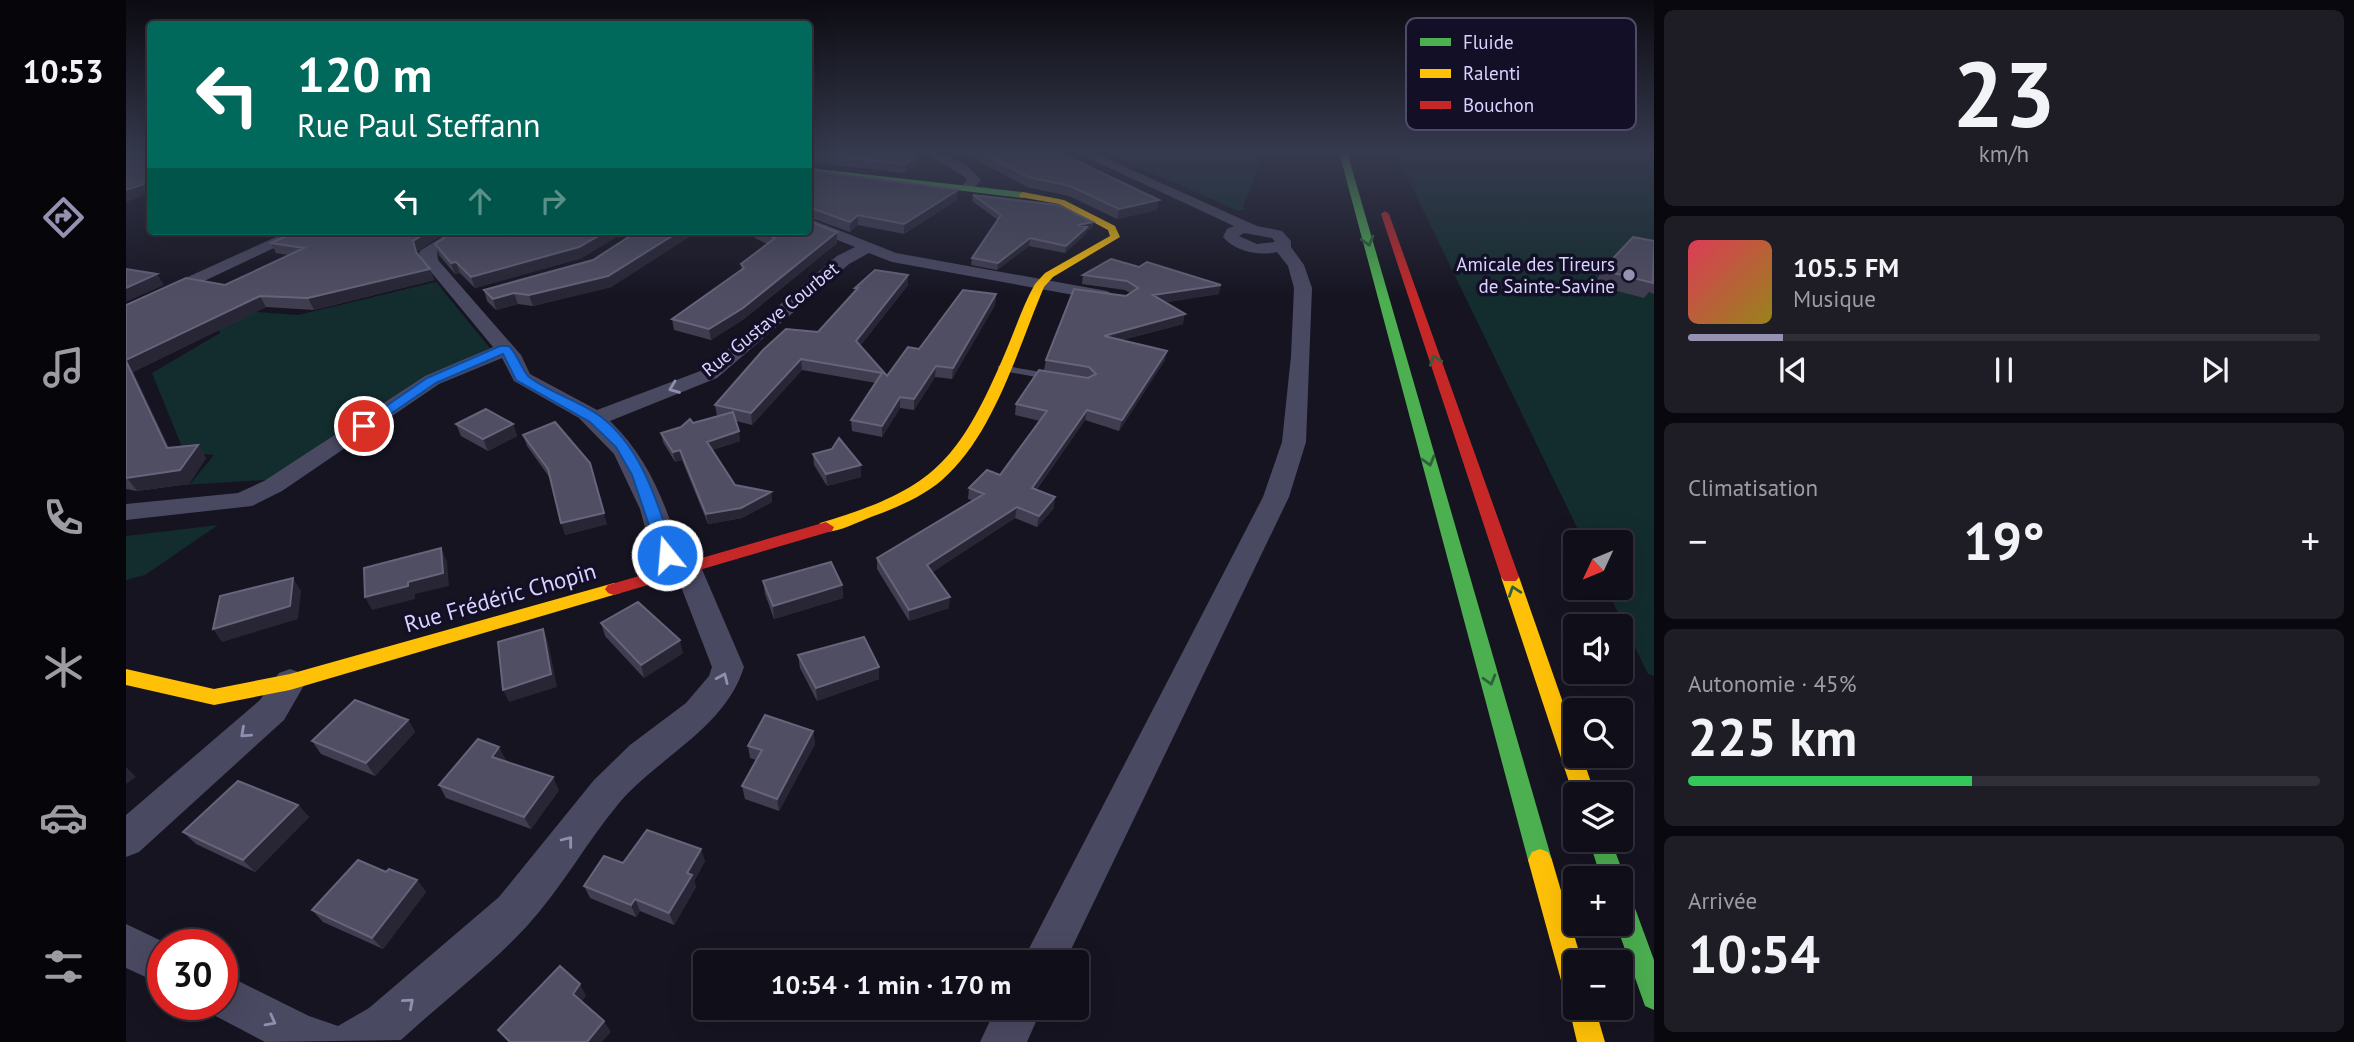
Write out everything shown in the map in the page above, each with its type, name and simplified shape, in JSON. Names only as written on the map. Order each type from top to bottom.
[{"type":"main road","name":"Rue Frédéric Chopin","points":[[126,677],[214,698],[290,682],[885,508],[939,474],[965,444],[1039,286],[1049,275],[1115,237],[1112,229],[1061,202],[1052,201]]},
{"type":"main road","points":[[1357,201],[1565,950]]},
{"type":"main road","points":[[1382,204],[1580,782]]},
{"type":"main road","points":[[1549,892],[1563,951]]},
{"type":"main road","points":[[1633,936],[1654,997]]},
{"type":"main road","points":[[1579,1020],[1584,1042]]},
{"type":"main road","points":[[1585,1020],[1591,1042]]},
{"type":"street","points":[[1168,201],[1232,232],[1251,228]]},
{"type":"street","points":[[1190,201],[1251,228],[1283,237],[1285,244],[1255,247]]},
{"type":"street","points":[[812,224],[866,248],[915,263],[1039,286],[1125,298]]},
{"type":"street","points":[[1232,232],[1234,240],[1255,247],[1296,273]]},
{"type":"street","points":[[131,308],[293,235]]},
{"type":"street","points":[[354,1042],[385,1024],[513,911],[607,790],[642,756],[698,713],[723,682],[728,667],[679,569],[640,475],[621,445],[595,419],[521,377],[510,354],[466,294],[427,253],[456,235]]},
{"type":"street","points":[[1049,950],[1276,496],[1294,442],[1303,288],[1296,273],[1296,265],[1281,246]]},
{"type":"street","name":"Rue Gustave Courbet","points":[[595,419],[710,374],[843,260],[866,248]]},
{"type":"street","points":[[126,330],[169,312],[131,308]]},
{"type":"street","points":[[126,512],[243,500],[273,486],[432,380],[510,354]]},
{"type":"street","points":[[126,839],[272,710],[290,682]]},
{"type":"street","points":[[126,944],[147,955]]},
{"type":"street","points":[[238,1003],[304,1038],[322,1042]]},
{"type":"street","points":[[1003,1042],[1014,1020]]},
{"type":"lane","points":[[1001,368],[1062,379]]},
{"type":"green space","points":[[1215,201],[1245,201],[1243,207],[1247,209],[1238,211]]},
{"type":"green space","points":[[1419,201],[1654,201],[1654,676],[1648,674],[1633,643],[1633,614],[1619,614],[1612,600],[1633,600],[1633,530],[1578,530]]},
{"type":"green space","points":[[436,282],[490,348],[419,380],[266,480],[183,485],[190,484],[214,455],[184,452],[152,373],[220,333],[216,324],[243,311],[298,315]]},
{"type":"green space","points":[[218,525],[145,575],[126,580],[126,536]]},
{"type":"building","points":[[812,201],[941,201],[904,224],[858,215],[850,222],[812,208]]},
{"type":"building","points":[[981,201],[1021,201],[1058,205],[1093,222],[1078,225],[1087,227],[1066,246],[1030,238],[998,263],[972,258],[1001,215]]},
{"type":"building","points":[[1101,201],[1156,201],[1119,209]]},
{"type":"building","points":[[812,223],[837,232],[743,308],[709,329],[672,319],[744,268],[741,264],[775,238],[769,235],[812,235]]},
{"type":"building","points":[[289,235],[423,235],[413,241],[416,252],[430,269],[308,298],[260,296],[126,360],[126,305],[186,278],[225,285],[304,248],[271,243]]},
{"type":"building","points":[[449,235],[600,235],[579,247],[471,277],[456,262],[451,263],[435,244]]},
{"type":"building","points":[[632,235],[674,235],[608,276],[529,295],[514,293],[493,299],[484,290],[593,260]]},
{"type":"building","points":[[1633,237],[1654,241],[1653,283],[1602,270]]},
{"type":"building","points":[[1111,259],[1139,267],[1147,262],[1221,285],[1153,295],[1185,314],[1104,336],[1167,351],[1122,420],[1087,410],[1032,488],[1055,497],[1039,516],[1017,507],[927,565],[950,597],[909,610],[877,558],[984,494],[969,488],[987,470],[1000,475],[1047,411],[1016,404],[1039,370],[1088,378],[1096,374],[1089,367],[1046,360],[1074,289],[1126,296],[1138,288],[1127,281],[1083,275]]},
{"type":"building","points":[[126,269],[157,274],[126,288]]},
{"type":"building","points":[[875,270],[908,275],[856,341],[887,376],[908,347],[919,349],[963,290],[996,294],[953,368],[936,366],[914,399],[900,397],[882,426],[851,420],[882,373],[801,359],[751,413],[715,405],[763,350],[786,329],[818,332],[858,288],[855,288]]},
{"type":"building","points":[[126,361],[167,448],[198,445],[180,470],[126,478]]},
{"type":"building","points":[[486,409],[513,424],[483,439],[456,424]]},
{"type":"building","points":[[733,412],[739,431],[707,442],[735,485],[771,492],[741,508],[706,514],[680,450],[673,452],[661,433],[681,427],[690,419],[693,423]]},
{"type":"building","points":[[555,422],[590,463],[604,513],[561,523],[548,469],[523,435]]},
{"type":"building","points":[[839,438],[861,465],[826,474],[813,454],[832,449]]},
{"type":"building","points":[[441,548],[443,573],[408,582],[408,586],[365,597],[364,568]]},
{"type":"building","points":[[831,562],[842,585],[773,606],[763,581]]},
{"type":"building","points":[[293,578],[290,606],[213,629],[220,596]]},
{"type":"building","points":[[638,602],[680,640],[641,665],[601,623]]},
{"type":"building","points":[[543,629],[551,674],[503,690],[498,642]]},
{"type":"building","points":[[864,637],[879,667],[816,688],[798,655]]},
{"type":"building","points":[[355,700],[408,720],[366,763],[312,741]]},
{"type":"building","points":[[765,715],[813,731],[777,799],[742,786],[762,750],[748,746]]},
{"type":"building","points":[[478,739],[499,747],[492,757],[553,777],[524,817],[439,785]]},
{"type":"building","points":[[238,781],[298,805],[243,860],[183,832]]},
{"type":"building","points":[[647,830],[701,849],[687,873],[692,875],[669,913],[635,899],[631,905],[584,886],[604,856],[623,863]]},
{"type":"building","points":[[358,860],[386,872],[389,869],[417,880],[372,938],[312,910]]},
{"type":"building","points":[[560,966],[580,984],[573,994],[604,1021],[587,1042],[510,1042],[498,1030]]},
{"type":"traffic: fast","points":[[1357,201],[1540,860]]},
{"type":"traffic: fast","points":[[1604,852],[1609,866]]},
{"type":"traffic: fast","points":[[1633,936],[1654,997]]},
{"type":"traffic: slow","points":[[826,527],[899,500],[926,485],[955,459],[984,413],[1039,286],[1049,275],[1115,237],[1112,228],[1054,201]]},
{"type":"traffic: slow","points":[[1510,577],[1580,782]]},
{"type":"traffic: slow","points":[[126,677],[214,697],[290,682],[614,589]]},
{"type":"traffic: slow","points":[[1540,860],[1565,950]]},
{"type":"traffic: slow","points":[[1585,1020],[1591,1042]]},
{"type":"traffic: jam","points":[[1385,214],[1510,577]]},
{"type":"traffic: jam","points":[[614,589],[826,527]]},
{"type":"place","name":"Amicale des Tireurs de Sainte-Savine","points":[[1629,275]]},
{"type":"route","points":[[364,426],[432,380],[505,349],[514,359],[521,377],[595,419],[621,445],[640,475],[667,555]]}]
